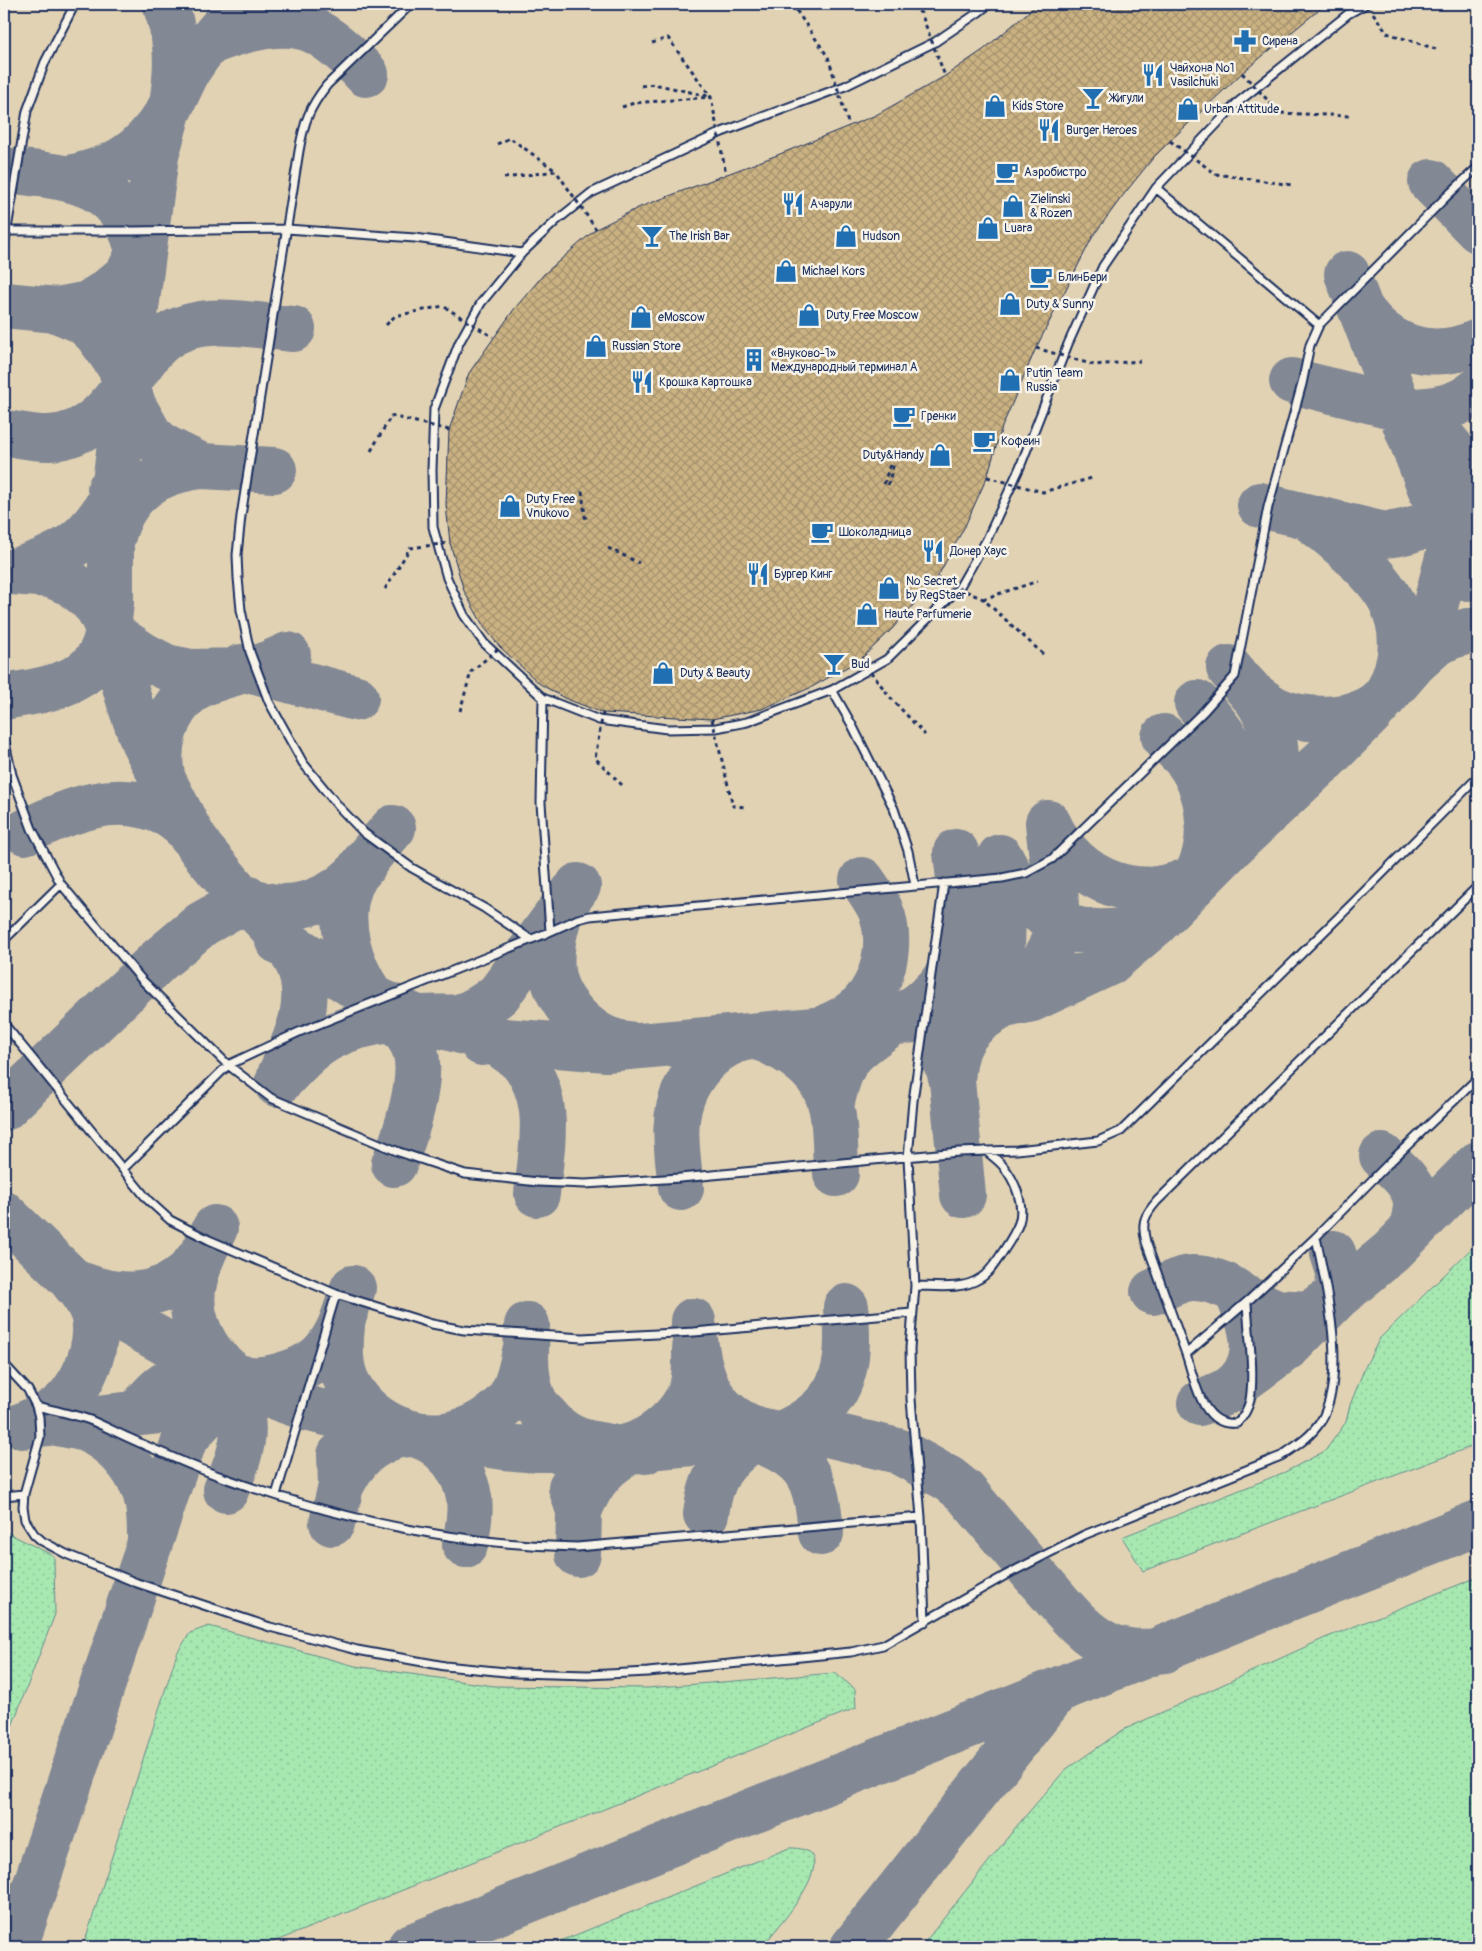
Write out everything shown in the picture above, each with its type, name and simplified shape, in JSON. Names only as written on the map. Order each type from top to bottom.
[{"type":"lane","points":[[4,246],[27,111],[45,62],[75,4]]},
{"type":"lane","points":[[411,4],[327,84],[315,100],[306,118],[302,132],[241,516],[237,555],[240,610],[255,668],[269,702],[302,763],[339,807],[364,833],[412,868],[484,908],[530,939]]},
{"type":"lane","points":[[971,4],[979,12]]},
{"type":"lane","points":[[989,4],[935,42],[845,86],[722,132],[591,193],[556,221],[522,253],[481,303],[458,343],[434,409],[433,527],[446,578],[464,615],[484,644],[542,698],[599,720],[666,729],[706,728],[747,722],[832,690],[887,659],[959,588],[987,539],[1016,476],[1068,344],[1103,266],[1156,188],[1237,103],[1348,14],[1366,4]]},
{"type":"lane","points":[[123,1169],[228,1065],[307,1028],[550,932],[578,919],[590,916],[1002,878],[1026,873],[1052,859],[1064,850],[1204,711],[1235,676],[1268,507],[1302,384],[1310,345],[1319,325],[1478,167]]},
{"type":"lane","points":[[1156,188],[1319,325]]},
{"type":"lane","points":[[6,231],[287,229],[415,238],[522,253]]},
{"type":"lane","points":[[832,690],[894,809],[908,852],[915,885]]},
{"type":"lane","points":[[542,698],[541,803],[550,932]]},
{"type":"lane","points":[[4,738],[12,775],[32,829],[61,884],[142,980],[228,1065],[271,1098],[399,1152],[465,1174],[529,1181],[586,1184],[1017,1150],[1098,1141],[1121,1131],[1478,777]]},
{"type":"lane","points":[[4,776],[12,775]]},
{"type":"lane","points":[[925,1622],[921,1517],[911,1399],[910,1348],[915,1286],[908,1158],[913,1101],[944,883]]},
{"type":"lane","points":[[4,940],[61,884]]},
{"type":"lane","points":[[1247,1302],[1251,1374],[1250,1399],[1245,1413],[1237,1423],[1223,1423],[1209,1414],[1200,1393],[1146,1242],[1143,1230],[1148,1212],[1156,1201],[1478,886]]},
{"type":"lane","points":[[4,1024],[148,1200],[170,1220],[209,1240],[336,1294],[432,1324],[464,1330],[582,1338],[694,1332],[912,1313]]},
{"type":"lane","points":[[1186,1354],[1247,1302],[1478,1078]]},
{"type":"lane","points":[[915,1286],[953,1286],[980,1279],[986,1274],[1011,1239],[1019,1223],[1020,1210],[1016,1188],[1002,1165],[986,1151]]},
{"type":"lane","points":[[4,1364],[28,1390],[36,1406],[40,1437],[24,1494],[22,1507],[25,1520],[34,1534],[42,1541],[66,1554],[137,1583],[270,1627],[357,1650],[445,1666],[516,1673],[648,1672],[851,1652],[883,1645],[1006,1575],[1084,1535],[1281,1456],[1305,1440],[1320,1421],[1329,1400],[1332,1382],[1334,1352],[1329,1305],[1316,1236]]},
{"type":"lane","points":[[276,1495],[336,1294]]},
{"type":"lane","points":[[36,1406],[88,1420],[195,1467],[230,1480],[370,1522],[423,1533],[544,1546],[577,1547],[921,1517]]},
{"type":"lane","points":[[4,1496],[24,1494]]},
{"type":"path","points":[[778,6],[783,4]]},
{"type":"path","points":[[792,4],[828,57],[849,126]]},
{"type":"path","points":[[904,4],[922,13],[945,76]]},
{"type":"path","points":[[1372,11],[1387,33],[1439,50]]},
{"type":"path","points":[[652,43],[668,38],[711,97],[726,174]]},
{"type":"path","points":[[1242,73],[1280,113],[1349,116]]},
{"type":"path","points":[[641,86],[654,84],[711,97]]},
{"type":"path","points":[[622,107],[634,103],[711,97]]},
{"type":"path","points":[[497,144],[510,138],[556,171],[596,229]]},
{"type":"path","points":[[1170,141],[1216,174],[1292,185]]},
{"type":"path","points":[[504,178],[556,171]]},
{"type":"path","points":[[386,325],[395,316],[443,306],[493,338]]},
{"type":"path","points":[[1036,348],[1094,365],[1140,361]]},
{"type":"path","points":[[371,451],[391,416],[449,430]]},
{"type":"path","points":[[886,484],[893,462]]},
{"type":"path","points":[[987,477],[1043,492],[1092,478]]},
{"type":"path","points":[[582,491],[586,523]]},
{"type":"path","points":[[384,589],[410,548],[450,543]]},
{"type":"path","points":[[608,548],[639,564]]},
{"type":"path","points":[[937,578],[984,599],[1044,655]]},
{"type":"path","points":[[984,599],[1038,582]]},
{"type":"path","points":[[460,711],[471,672],[500,647]]},
{"type":"path","points":[[861,658],[890,697],[925,735]]},
{"type":"path","points":[[603,713],[595,758],[622,784]]},
{"type":"path","points":[[712,719],[733,806],[746,807]]},
{"type":"shaded area","points":[[4,4],[1478,4],[1478,1947],[4,1947]]},
{"type":"green space","points":[[1478,1242],[1478,1444],[1143,1571],[1122,1537],[1285,1472],[1325,1451],[1346,1422],[1350,1405],[1365,1367],[1380,1338]]},
{"type":"green space","points":[[4,1531],[54,1556],[55,1614],[4,1747]]},
{"type":"green space","points":[[1478,1577],[1478,1947],[921,1947],[1016,1827],[1065,1770],[1123,1730],[1325,1638]]},
{"type":"green space","points":[[209,1626],[355,1666],[494,1686],[647,1688],[835,1673],[855,1689],[856,1708],[261,1947],[83,1947],[177,1653],[190,1633]]},
{"type":"green space","points":[[789,1848],[807,1851],[814,1860],[812,1874],[793,1908],[762,1947],[546,1947]]},
{"type":"building","name":"«Внуково-1» Международный терминал А","points":[[1038,4],[1326,4],[1242,73],[1170,141],[1153,158],[1093,236],[1036,348],[1002,427],[987,477],[965,526],[937,578],[892,629],[861,659],[812,687],[762,709],[712,719],[603,713],[564,698],[540,684],[500,647],[484,627],[464,591],[450,543],[446,505],[449,430],[469,373],[515,308],[544,274],[596,229],[640,207],[876,115],[945,76],[983,50]]},
{"type":"taxiway","points":[[165,4],[172,28],[175,50],[176,72],[173,97]]},
{"type":"taxiway","points":[[242,4],[199,54],[188,70],[168,112],[156,156],[113,496],[111,603],[108,628],[143,741],[190,832],[201,849],[237,892],[286,942],[373,998],[419,1019],[493,1040],[607,1049],[891,1023],[969,1013],[1032,999],[1109,963],[1155,924],[1231,847],[1325,759],[1370,714],[1415,662],[1434,645],[1449,637],[1468,631],[1478,631]]},
{"type":"taxiway","points":[[208,43],[261,27],[276,25],[303,27],[316,32],[336,45],[366,74]]},
{"type":"taxiway","points":[[70,178],[101,170],[125,158],[146,140],[166,115]]},
{"type":"taxiway","points":[[4,170],[53,176],[75,181],[93,188],[109,199],[123,214],[133,235],[141,263]]},
{"type":"taxiway","points":[[1431,182],[1478,230]]},
{"type":"taxiway","points":[[4,305],[57,310],[88,304],[108,291],[128,274],[144,242]]},
{"type":"taxiway","points":[[1347,274],[1441,516],[1468,578]]},
{"type":"taxiway","points":[[1360,308],[1384,334],[1413,348],[1445,351],[1478,342]]},
{"type":"taxiway","points":[[57,310],[83,321],[96,333],[120,367],[134,407],[150,435],[162,446],[202,466],[274,470]]},
{"type":"taxiway","points":[[4,433],[49,438],[77,432],[89,425],[109,407],[156,346],[173,333],[187,327],[201,324],[232,323],[293,329]]},
{"type":"taxiway","points":[[1260,505],[1385,535],[1408,531],[1428,523],[1446,512],[1464,497],[1461,466],[1456,454],[1439,433],[1412,411],[1292,381]]},
{"type":"taxiway","points":[[1412,411],[1430,410],[1455,404],[1478,390]]},
{"type":"taxiway","points":[[113,536],[118,520],[126,506],[146,486],[158,478],[171,473],[202,466]]},
{"type":"taxiway","points":[[12,572],[46,560],[83,537],[103,513],[113,496],[110,489]]},
{"type":"taxiway","points":[[1251,693],[1274,708],[1289,714],[1317,719],[1332,718],[1360,713],[1372,707],[1385,695],[1395,676],[1399,661],[1401,638],[1399,623],[1391,601],[1367,569],[1311,520]]},
{"type":"taxiway","points":[[1415,662],[1427,637],[1455,531]]},
{"type":"taxiway","points":[[12,572],[51,575],[70,583],[87,596],[98,608],[108,628],[119,639],[166,667],[191,672],[241,671],[263,666],[288,655]]},
{"type":"taxiway","points":[[4,697],[55,686],[71,680],[84,672],[96,661],[104,647],[108,628]]},
{"type":"taxiway","points":[[241,667],[356,698]]},
{"type":"taxiway","points":[[1229,668],[1258,701],[1273,734],[1276,764],[1274,778],[1271,792],[1257,819]]},
{"type":"taxiway","points":[[163,780],[160,755],[164,731],[175,708],[192,690],[202,684],[235,673]]},
{"type":"taxiway","points":[[1197,703],[1223,735],[1232,750],[1238,766],[1242,782],[1242,799],[1233,840]]},
{"type":"taxiway","points":[[1164,737],[1188,762],[1196,776],[1206,806],[1208,822],[1205,854],[1192,883]]},
{"type":"taxiway","points":[[25,832],[76,810],[111,803],[129,803],[147,806],[168,815],[178,821],[190,832],[191,836]]},
{"type":"taxiway","points":[[1048,823],[1060,844],[1075,861],[1094,875],[1114,884],[1136,889],[1158,889],[1181,883],[1203,872]]},
{"type":"taxiway","points":[[952,1081],[956,1055],[966,1034],[980,1020],[1011,1000],[1027,986],[1040,969],[1053,941],[1056,899],[1048,823]]},
{"type":"taxiway","points":[[393,828],[354,878],[346,900],[344,915],[348,944],[357,972],[372,997],[402,1028],[415,1050],[417,1062],[415,1092],[408,1124],[394,1164]]},
{"type":"taxiway","points":[[831,1106],[839,1075],[851,1055],[876,1034],[931,995],[950,971],[956,955],[962,926],[962,905],[956,852]]},
{"type":"taxiway","points":[[1000,857],[1014,881],[1029,900],[1045,915],[1062,925],[1082,931],[1104,932],[1128,930],[1155,924]]},
{"type":"taxiway","points":[[941,1015],[963,1001],[982,984],[1002,954],[1003,907],[1000,857]]},
{"type":"taxiway","points":[[241,895],[257,903],[274,906],[291,907],[307,904],[323,898],[338,889],[364,865]]},
{"type":"taxiway","points":[[820,1030],[844,1019],[861,1005],[870,995],[882,970],[886,943],[883,917],[877,902],[862,880]]},
{"type":"taxiway","points":[[277,1084],[315,1047],[331,1037],[348,1030],[384,1021],[459,1017],[485,1005],[499,994],[578,886]]},
{"type":"taxiway","points":[[4,1108],[159,960],[202,924],[232,907],[269,906]]},
{"type":"taxiway","points":[[560,913],[553,942],[552,971],[555,984],[561,996],[569,1009],[590,1029],[602,1037],[628,1044]]},
{"type":"taxiway","points":[[278,941],[286,942],[299,966],[304,994],[304,1008],[297,1036],[280,1075]]},
{"type":"taxiway","points":[[681,1188],[676,1137],[678,1112],[686,1088],[696,1071],[710,1056],[727,1045],[749,1037],[767,1041],[784,1049],[802,1061],[823,1086],[833,1113],[836,1174]]},
{"type":"taxiway","points":[[482,1043],[493,1040],[518,1058],[531,1076],[538,1091],[543,1125],[537,1194]]},
{"type":"taxiway","points":[[939,1053],[948,1066],[952,1081],[963,1195]]},
{"type":"taxiway","points":[[1382,1156],[1405,1178],[1413,1192],[1416,1207],[1412,1231]]},
{"type":"taxiway","points":[[1237,1294],[1276,1312],[1308,1314],[1338,1296],[1391,1252],[1478,1164]]},
{"type":"taxiway","points":[[4,1214],[73,1281],[128,1322],[220,1373],[235,1376],[273,1396],[309,1409],[413,1434],[527,1449],[637,1448],[780,1435],[827,1434],[898,1451],[949,1479],[964,1491],[1064,1608],[1089,1633],[1108,1645],[1122,1650],[1143,1652],[1165,1650]]},
{"type":"taxiway","points":[[215,1228],[196,1273],[192,1300],[193,1311],[200,1333],[211,1353],[235,1376],[255,1379],[278,1376],[290,1373],[318,1358],[336,1334],[353,1288]]},
{"type":"taxiway","points":[[82,1285],[110,1293],[137,1294],[151,1292],[164,1288],[176,1281],[188,1272],[203,1253]]},
{"type":"taxiway","points":[[1234,1386],[1289,1346],[1338,1296],[1339,1272],[1333,1253]]},
{"type":"taxiway","points":[[1153,1292],[1183,1279],[1198,1278],[1223,1284],[1237,1293],[1239,1297],[1249,1321],[1253,1342],[1247,1371],[1232,1388],[1200,1403]]},
{"type":"taxiway","points":[[23,1425],[55,1410],[64,1403],[81,1381],[92,1353],[95,1339],[93,1314],[82,1293],[73,1282]]},
{"type":"taxiway","points":[[693,1321],[700,1369],[712,1396],[734,1418],[750,1427],[780,1435],[803,1423],[823,1407],[833,1395],[840,1382],[846,1354],[846,1307]]},
{"type":"taxiway","points":[[527,1325],[527,1375],[532,1395],[538,1407],[565,1434],[587,1443],[614,1448],[623,1448],[644,1440],[664,1427],[680,1410],[693,1386],[695,1349]]},
{"type":"taxiway","points":[[342,1326],[341,1362],[347,1382],[358,1400],[372,1414],[389,1425],[407,1432],[426,1435],[446,1435],[465,1430],[484,1421],[496,1412],[507,1401],[515,1387],[526,1348]]},
{"type":"taxiway","points":[[139,1413],[155,1392],[173,1380],[194,1374],[220,1373],[238,1404],[243,1430],[242,1444],[226,1490]]},
{"type":"taxiway","points":[[15,1947],[184,1441],[203,1418],[222,1404],[244,1397],[273,1396]]},
{"type":"taxiway","points":[[22,1426],[170,1410]]},
{"type":"taxiway","points":[[58,1423],[82,1428],[95,1434],[122,1454],[141,1482],[147,1498],[150,1539]]},
{"type":"taxiway","points":[[341,1486],[358,1460],[379,1443],[404,1434],[412,1434],[424,1438],[437,1445],[447,1454],[455,1463],[464,1480],[470,1505],[465,1545]]},
{"type":"taxiway","points":[[706,1514],[711,1489],[720,1470],[733,1455],[753,1438],[786,1453],[806,1472],[816,1497],[821,1533]]},
{"type":"taxiway","points":[[579,1511],[589,1490],[608,1466],[637,1448],[645,1451]]},
{"type":"taxiway","points":[[332,1523],[341,1486],[340,1455]]},
{"type":"taxiway","points":[[571,1487],[579,1511],[578,1554]]},
{"type":"taxiway","points":[[410,1947],[1478,1523]]},
{"type":"taxiway","points":[[853,1947],[1055,1693]]},
{"type":"place","name":"Сирена","points":[[1245,41]]},
{"type":"place","name":"Чайхона №1 Vasilchuki","points":[[1153,75]]},
{"type":"place","name":"Жигули","points":[[1093,98]]},
{"type":"place","name":"Kids Store","points":[[995,106]]},
{"type":"place","name":"Urban Attitude","points":[[1188,109]]},
{"type":"place","name":"Burger Heroes","points":[[1049,130]]},
{"type":"place","name":"Аэробистро","points":[[1007,172]]},
{"type":"place","name":"Ачарули","points":[[793,204]]},
{"type":"place","name":"Zielinski & Rozen","points":[[1013,206]]},
{"type":"place","name":"Luara","points":[[988,228]]},
{"type":"place","name":"The Irish Bar","points":[[652,236]]},
{"type":"place","name":"Hudson","points":[[846,236]]},
{"type":"place","name":"Michael Kors","points":[[786,271]]},
{"type":"place","name":"БлинБери","points":[[1041,277]]},
{"type":"place","name":"Duty & Sunny","points":[[1010,304]]},
{"type":"place","name":"Duty Free Moscow","points":[[809,315]]},
{"type":"place","name":"eMoscow","points":[[641,317]]},
{"type":"place","name":"Russian Store","points":[[596,346]]},
{"type":"place","name":"«Внуково-1» Международный терминал А","points":[[754,360]]},
{"type":"place","name":"Putin Team Russia","points":[[1010,380]]},
{"type":"place","name":"Крошка Картошка","points":[[642,382]]},
{"type":"place","name":"Гренки","points":[[904,416]]},
{"type":"place","name":"Кофеин","points":[[984,441]]},
{"type":"place","name":"Duty&Handy","points":[[940,455]]},
{"type":"place","name":"Duty Free Vnukovo","points":[[510,506]]},
{"type":"place","name":"Шоколадница","points":[[822,532]]},
{"type":"place","name":"Донер Хаус","points":[[933,551]]},
{"type":"place","name":"Бургер Кинг","points":[[758,574]]},
{"type":"place","name":"No Secret by RegStaer","points":[[889,588]]},
{"type":"place","name":"Haute Parfumerie","points":[[867,614]]},
{"type":"place","name":"Bud","points":[[834,664]]},
{"type":"place","name":"Duty & Beauty","points":[[663,673]]}]
